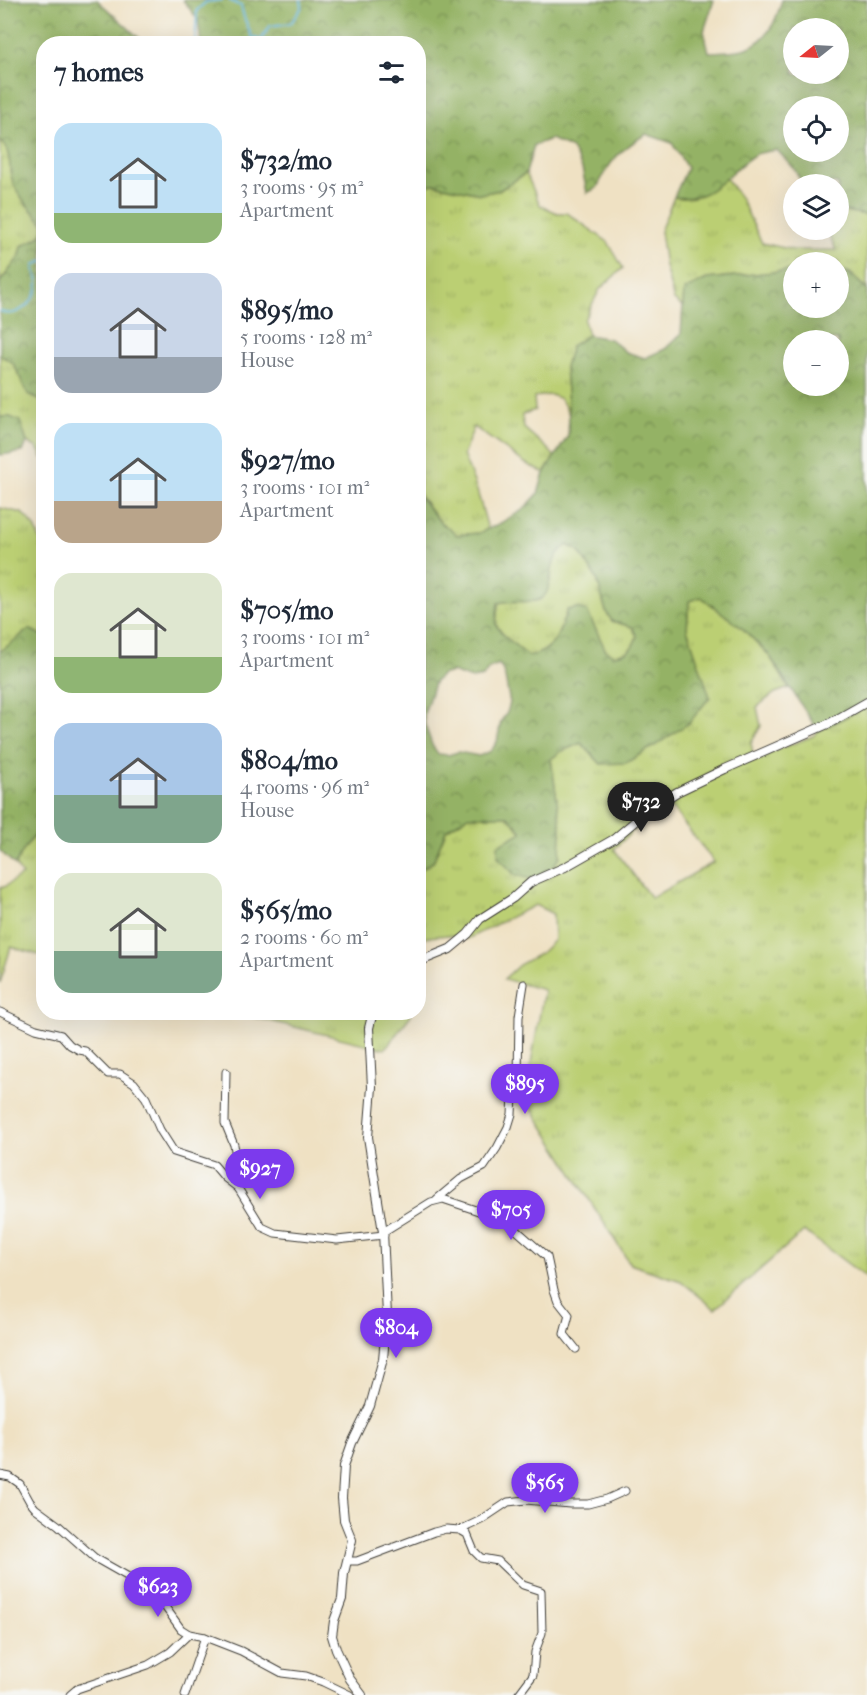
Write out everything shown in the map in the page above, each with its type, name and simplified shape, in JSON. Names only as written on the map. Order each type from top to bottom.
[{"type":"street","points":[[426,959],[450,949],[468,934],[480,919],[513,898],[531,882],[565,867],[614,839],[646,812],[677,792],[830,723],[867,702]]},
{"type":"street","points":[[435,1201],[461,1179],[484,1167],[508,1127],[518,1077],[519,1016],[524,984]]},
{"type":"street","points":[[0,1012],[36,1029],[61,1035],[70,1045],[85,1051],[108,1074],[120,1074],[134,1083],[146,1098],[160,1130],[174,1152],[214,1165],[238,1188],[262,1227],[275,1233],[337,1240],[383,1233],[418,1209],[443,1199],[505,1220],[547,1257],[558,1301],[569,1315],[564,1334],[576,1349]]},
{"type":"street","points":[[362,1695],[350,1679],[332,1636],[334,1621],[342,1599],[352,1540],[344,1520],[342,1498],[344,1466],[352,1443],[370,1406],[383,1359],[387,1315],[383,1233],[368,1137],[372,1088],[369,1028],[371,1020]]},
{"type":"street","points":[[226,1072],[225,1123],[234,1145],[238,1165],[238,1188]]},
{"type":"street","points":[[0,1474],[20,1484],[35,1508],[95,1558],[147,1585],[181,1629],[189,1634],[205,1637],[241,1651],[282,1673],[306,1676],[350,1695]]},
{"type":"street","points":[[460,1530],[481,1520],[508,1502],[526,1500],[588,1504],[625,1491]]},
{"type":"street","points":[[348,1561],[357,1561],[440,1530],[460,1530],[467,1534],[474,1551],[482,1558],[498,1561],[523,1585],[541,1591],[542,1633],[535,1652],[533,1675],[518,1695]]},
{"type":"street","points":[[70,1695],[77,1689],[148,1665],[170,1652],[189,1634]]},
{"type":"street","points":[[185,1695],[205,1637]]},
{"type":"green space","points":[[0,0],[97,0],[137,36],[36,36],[36,215],[17,190],[12,179],[9,157],[0,140]]},
{"type":"green space","points":[[183,0],[714,0],[704,31],[709,52],[747,48],[761,40],[777,15],[782,0],[867,0],[867,215],[849,212],[849,174],[797,174],[788,162],[849,162],[849,96],[783,96],[783,156],[777,150],[754,155],[718,185],[699,196],[674,197],[687,168],[672,143],[646,134],[617,156],[606,170],[597,188],[587,193],[582,168],[572,149],[551,139],[534,145],[526,173],[500,190],[480,194],[435,184],[426,185],[426,36],[200,36],[198,20]]},
{"type":"green space","points":[[0,140],[11,159],[10,172],[25,203],[36,215],[36,238],[22,246],[20,256],[0,282]]},
{"type":"green space","points":[[526,173],[540,205],[557,213],[567,213],[608,242],[623,268],[600,289],[584,320],[588,335],[571,347],[565,367],[569,415],[561,399],[551,395],[534,397],[535,410],[522,415],[524,428],[555,457],[544,473],[525,463],[474,427],[463,455],[476,487],[488,529],[479,533],[457,535],[440,522],[426,504],[426,185],[435,184],[480,194],[500,190]]},
{"type":"green space","points":[[726,178],[741,199],[762,243],[793,250],[836,250],[832,240],[849,240],[849,212],[867,215],[867,290],[849,273],[849,252],[783,252],[783,271],[707,279],[684,290],[683,307],[674,300],[665,266],[660,231],[674,197],[690,198],[714,187]]},
{"type":"green space","points":[[36,239],[36,398],[28,394],[13,363],[0,355],[0,282],[20,256],[22,246]]},
{"type":"green space","points":[[783,271],[783,318],[849,318],[849,273],[867,290],[867,706],[818,731],[769,655],[742,628],[701,597],[689,601],[687,629],[710,697],[689,723],[626,763],[601,764],[581,743],[562,751],[551,759],[561,828],[560,857],[549,873],[531,879],[515,875],[498,857],[498,845],[522,832],[508,816],[468,816],[446,830],[433,862],[426,866],[426,728],[438,754],[448,755],[458,752],[479,756],[491,751],[497,742],[501,721],[510,703],[504,672],[499,664],[489,668],[483,677],[472,679],[452,672],[441,675],[434,683],[426,708],[426,505],[440,522],[457,535],[479,533],[523,510],[538,494],[544,473],[568,436],[569,415],[565,367],[571,346],[588,335],[610,339],[626,352],[645,358],[665,349],[681,334],[684,290],[707,279]],"holes":[[[567,545],[578,550],[597,579],[606,612],[612,621],[632,627],[637,636],[633,645],[626,652],[613,655],[605,649],[587,611],[577,608],[567,610],[559,633],[550,646],[544,651],[528,656],[504,636],[496,625],[498,603],[541,599],[548,589],[556,556]]]},
{"type":"green space","points":[[0,355],[13,362],[28,394],[36,398],[36,447],[27,442],[20,422],[10,417],[0,417]]},
{"type":"green space","points":[[0,417],[10,417],[20,421],[27,442],[23,452],[0,455]]},
{"type":"green space","points":[[0,508],[22,513],[36,530],[36,632],[29,629],[0,652]]},
{"type":"green space","points":[[567,545],[578,550],[597,579],[606,612],[612,621],[632,627],[637,636],[631,648],[626,652],[613,655],[605,649],[587,611],[577,608],[567,610],[555,640],[550,646],[544,651],[528,656],[504,636],[496,625],[498,603],[509,600],[530,601],[547,591],[554,560]]},
{"type":"green space","points":[[701,597],[742,628],[769,655],[789,688],[775,693],[757,707],[761,726],[751,743],[754,759],[813,736],[818,731],[867,706],[867,1278],[804,1231],[715,1309],[681,1281],[630,1264],[525,1098],[544,990],[504,979],[519,965],[541,953],[554,940],[553,914],[535,905],[467,939],[448,935],[426,937],[426,866],[433,862],[446,830],[468,816],[508,816],[522,833],[560,857],[561,828],[551,759],[562,751],[581,743],[601,764],[710,698],[687,629],[689,601]],"holes":[[[672,808],[714,862],[651,898],[614,849],[638,826]]]},
{"type":"green space","points":[[29,629],[36,632],[36,835],[15,865],[0,851],[0,652]]},
{"type":"green space","points":[[36,835],[36,954],[11,947],[0,983],[0,887],[4,887],[22,875],[15,865]]},
{"type":"green space","points":[[266,1020],[407,1020],[385,1049]]},
{"type":"waterway","points":[[195,36],[197,10],[206,2],[222,0]]},
{"type":"waterway","points":[[229,0],[241,6],[252,36]]},
{"type":"waterway","points":[[264,36],[270,26],[291,23],[302,7],[301,0]]},
{"type":"waterway","points":[[36,264],[34,265],[36,272]]},
{"type":"waterway","points":[[0,311],[6,313],[19,311],[30,302],[36,292]]}]
